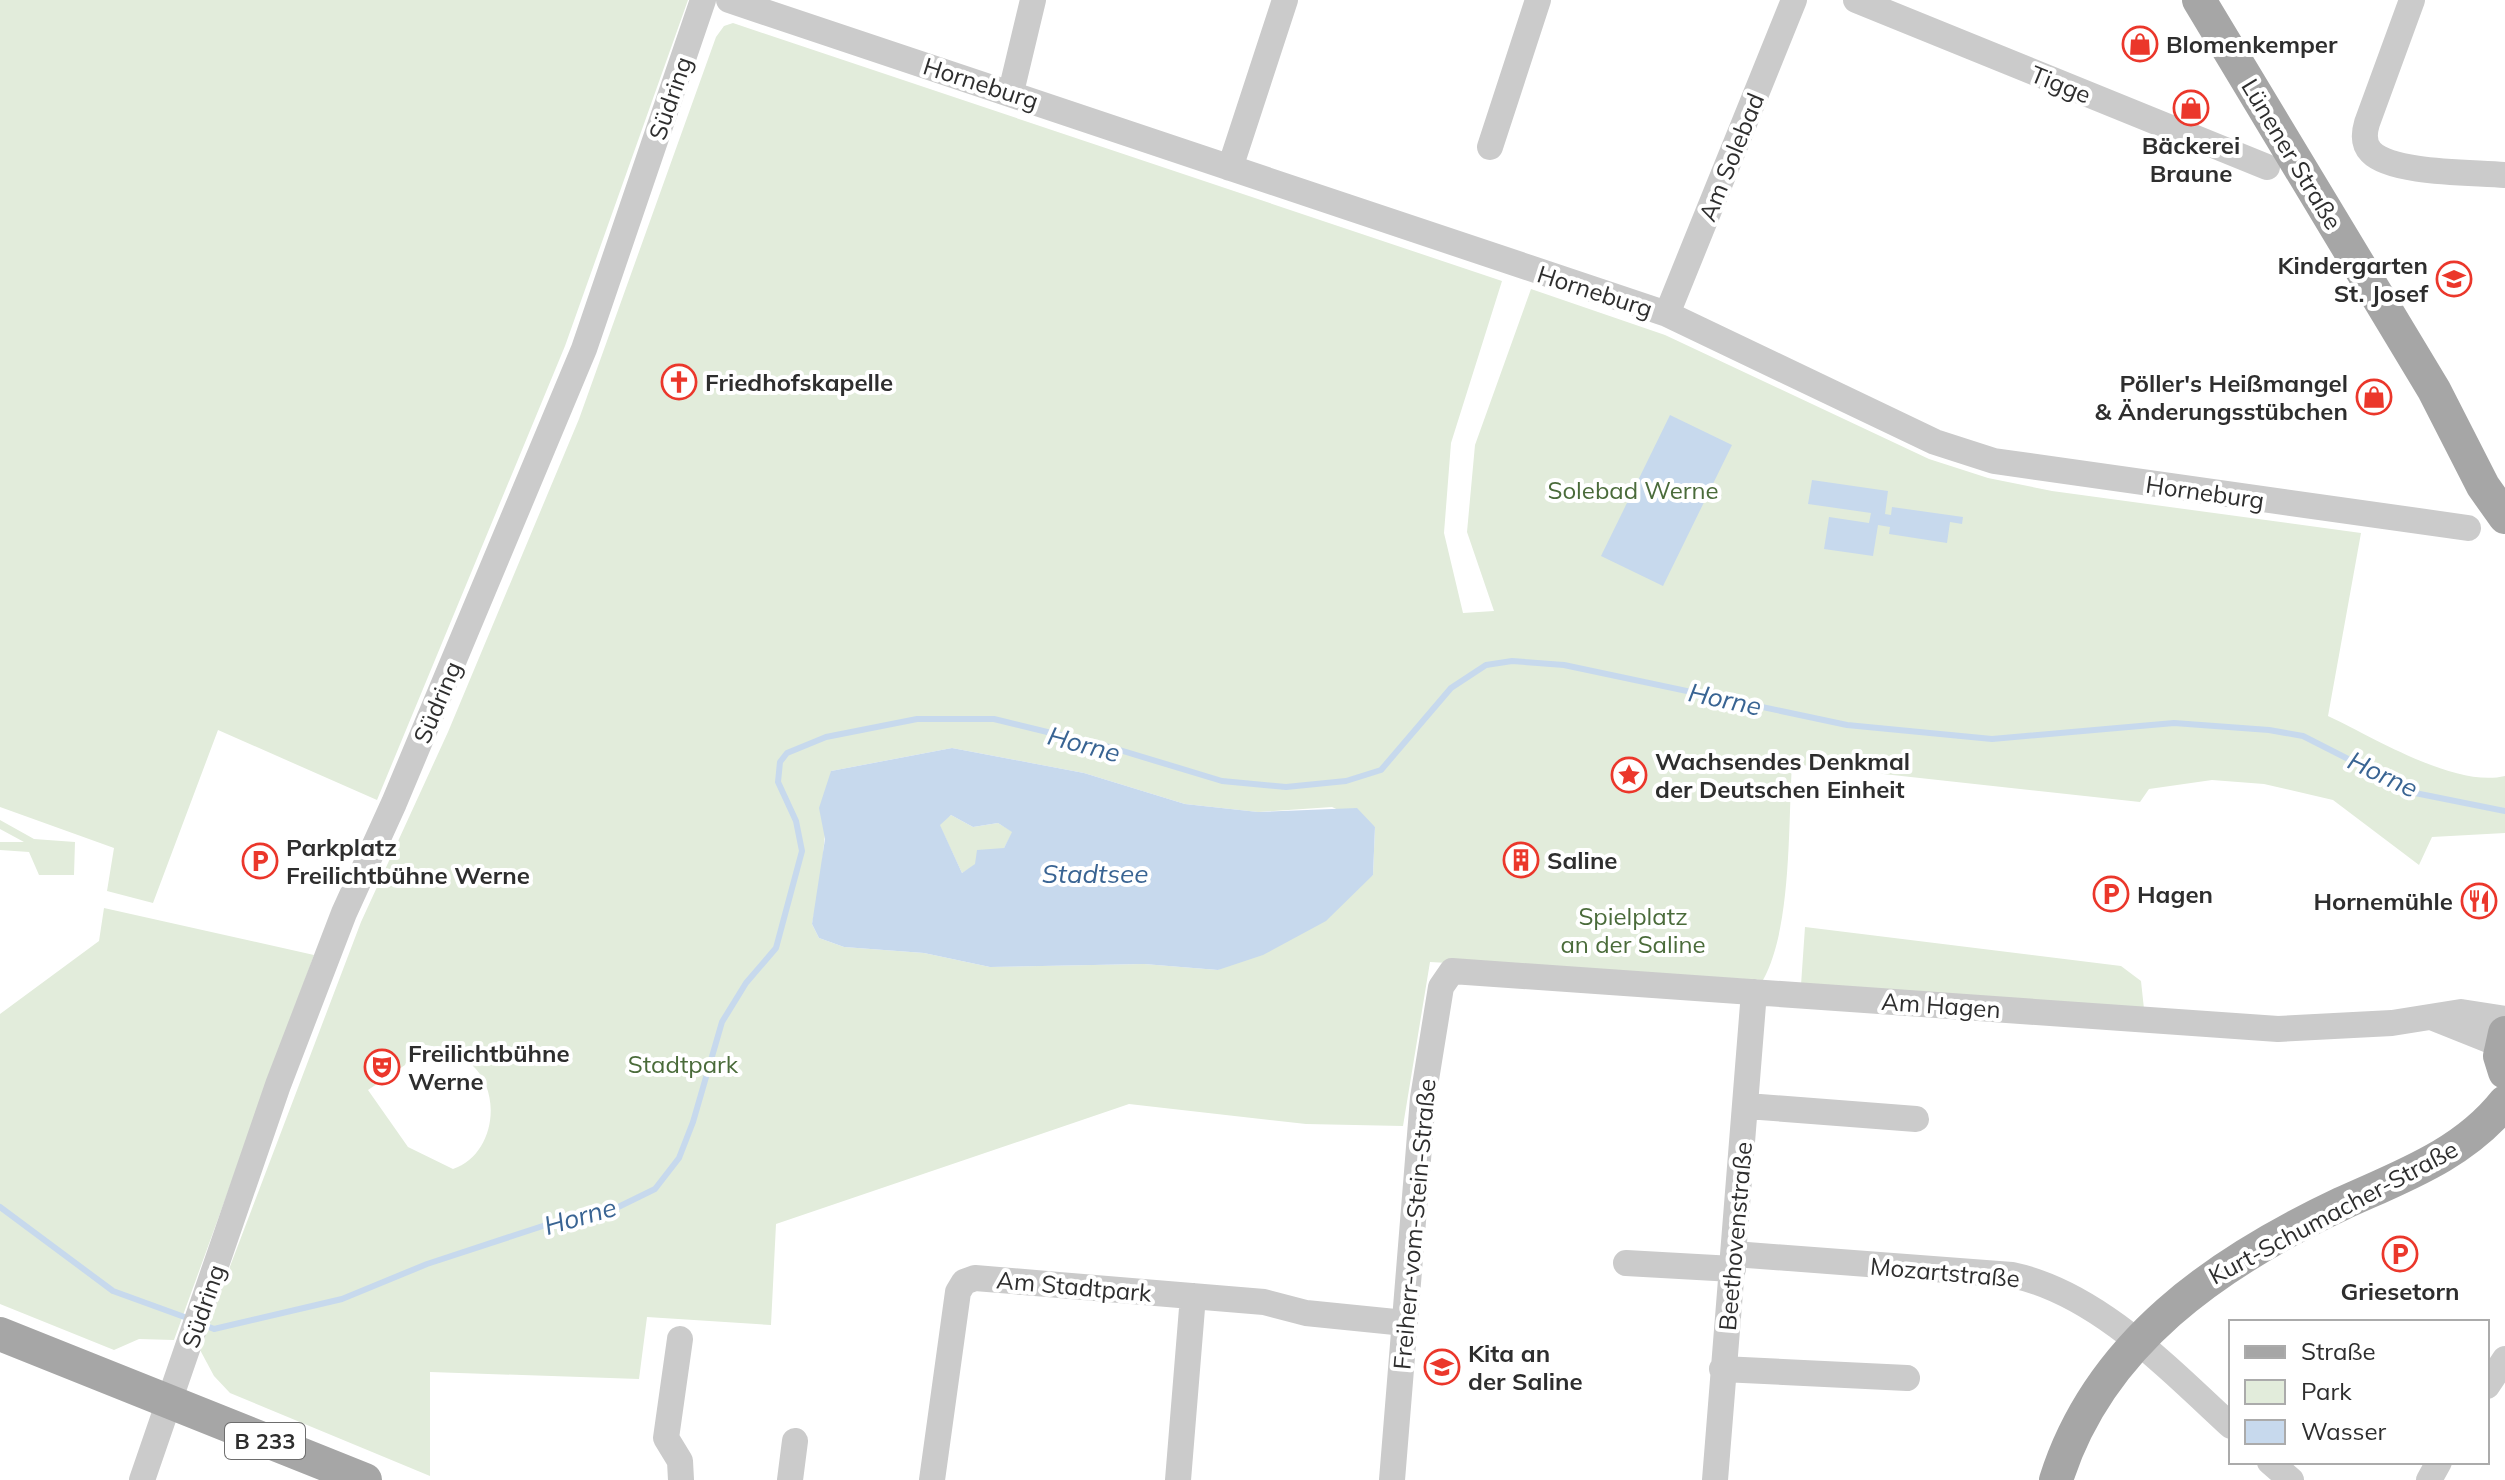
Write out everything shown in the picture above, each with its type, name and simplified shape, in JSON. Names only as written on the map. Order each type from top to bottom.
[{"type":"main road","name":"Lünener Straße","points":[[2199,0],[2434,390],[2483,486],[2505,517]]},
{"type":"main road","name":"Lünener Straße","points":[[2434,390],[2505,482]]},
{"type":"main road","name":"Kurt-Schumacher-Straße","points":[[2056,1480],[2086,1416],[2137,1344],[2196,1287],[2282,1234],[2444,1156],[2480,1129],[2505,1102]]},
{"type":"main road","name":"B 233","points":[[0,1334],[171,1405],[365,1480]]},
{"type":"street","name":"Südring","points":[[142,1480],[171,1405],[278,1085],[333,939],[584,349],[703,0]]},
{"type":"street","name":"Horneburg","points":[[729,0],[1667,314],[1935,442],[1994,461],[2468,528]]},
{"type":"street","points":[[1011,92],[1033,0]]},
{"type":"street","points":[[1230,168],[1285,0]]},
{"type":"street","points":[[1490,147],[1538,0]]},
{"type":"street","name":"Am Solebad","points":[[1667,314],[1794,0]]},
{"type":"street","name":"Tigge","points":[[1856,0],[2267,167]]},
{"type":"street","points":[[2412,0],[2364,133],[2368,150],[2380,159],[2404,165],[2505,175]]},
{"type":"street","name":"Am Hagen","points":[[1452,971],[2278,1029],[2392,1023],[2431,1017],[2504,1042]]},
{"type":"street","name":"Freiherr-vom-Stein-Straße","points":[[1392,1480],[1423,1098],[1441,987],[1452,971]]},
{"type":"street","name":"Beethovenstraße","points":[[1715,1480],[1754,992]]},
{"type":"street","points":[[1747,1106],[1916,1119]]},
{"type":"street","name":"Mozartstraße","points":[[1626,1263],[1734,1261],[2022,1277],[2082,1302],[2137,1344],[2229,1424]]},
{"type":"street","name":"Am Stadtpark","points":[[932,1480],[958,1292],[964,1282],[975,1278],[1264,1302],[1306,1313],[1405,1323]]},
{"type":"street","points":[[1178,1480],[1193,1296]]},
{"type":"street","points":[[680,1339],[666,1438],[680,1461],[681,1480]]},
{"type":"street","points":[[2489,1383],[2505,1359]]},
{"type":"street","points":[[1722,1369],[1907,1378]]},
{"type":"street","points":[[790,1480],[795,1441]]},
{"type":"street","points":[[2272,1464],[2291,1480]]},
{"type":"green space","points":[[0,0],[688,0],[565,346],[377,800],[218,730],[153,903],[107,891],[114,848],[0,807]]},
{"type":"green space","points":[[733,23],[1502,281],[1451,443],[1444,533],[1463,613],[1494,611],[1467,532],[1475,445],[1531,289],[1665,335],[1929,459],[1988,478],[2052,491],[2361,533],[2328,716],[2439,768],[2485,778],[2505,776],[2505,833],[2432,837],[2419,865],[2333,800],[2264,784],[2212,780],[2149,789],[2140,802],[1792,764],[1784,905],[1772,958],[1763,980],[1430,962],[1403,1126],[1306,1124],[1129,1104],[776,1224],[771,1325],[647,1317],[639,1379],[430,1372],[430,1476],[230,1393],[214,1376],[199,1348],[361,922],[448,732],[579,419],[716,37],[724,26]],"holes":[[[952,748],[1084,773],[1185,804],[1258,812],[1332,807],[1375,827],[1373,875],[1218,970],[1144,964],[990,967],[924,953],[844,947],[819,938],[812,924],[820,886],[831,771]],[[413,1043],[444,1049],[465,1059],[481,1076],[488,1091],[491,1107],[485,1138],[467,1162],[453,1169],[408,1147],[368,1090],[405,1065]]]},
{"type":"green space","points":[[951,815],[973,827],[998,823],[1013,832],[1004,848],[962,873],[939,824]]},
{"type":"green space","points":[[0,820],[34,839],[75,842],[74,875],[39,875],[29,852],[0,850],[0,842],[24,842],[0,829]]},
{"type":"green space","points":[[104,908],[314,955],[174,1340],[139,1339],[114,1350],[0,1304],[0,1014],[99,941]]},
{"type":"green space","points":[[1805,927],[2121,966],[2141,981],[2144,1009],[1801,985]]},
{"type":"water","points":[[1670,415],[1732,445],[1663,586],[1601,556]]},
{"type":"water","points":[[1812,480],[1888,491],[1885,514],[1891,515],[1892,507],[1963,517],[1962,524],[1950,522],[1947,543],[1889,534],[1890,527],[1878,525],[1873,556],[1824,549],[1829,517],[1869,523],[1871,513],[1808,504]]},
{"type":"water","name":"Stadtsee","points":[[952,748],[1084,773],[1185,804],[1258,812],[1357,808],[1375,827],[1373,875],[1326,921],[1263,955],[1218,970],[1144,964],[990,967],[924,953],[844,947],[819,938],[812,924],[825,839],[819,808],[831,771]],"holes":[[[951,815],[973,827],[998,823],[1012,832],[1004,848],[977,850],[975,864],[962,873],[940,825]]]},
{"type":"waterway","name":"Horne","points":[[204,1325],[214,1329],[342,1299],[427,1264],[552,1223],[606,1213],[655,1189],[679,1158],[693,1122],[722,1022],[746,983],[776,948],[802,851],[796,821],[778,782],[780,762],[787,753],[826,737],[917,719],[994,719],[1113,748],[1222,781],[1286,787],[1346,781],[1381,770],[1451,688],[1486,665],[1512,661],[1564,665],[1847,725],[1992,739],[2174,723],[2269,730],[2303,736],[2415,793],[2505,811]]},
{"type":"waterway","name":"Horne","points":[[0,1207],[113,1291],[190,1319]]},
{"type":"place","name":"Blomenkemper","points":[[2140,44]]},
{"type":"place","name":"Bäckerei Braune","points":[[2191,108]]},
{"type":"place","name":"Kindergarten St. Josef","points":[[2454,279]]},
{"type":"place","name":"Friedhofskapelle","points":[[679,382]]},
{"type":"place","name":"Pöller's Heißmangel & Änderungsstübchen","points":[[2374,397]]},
{"type":"place","name":"Wachsendes Denkmal der Deutschen Einheit","points":[[1629,775]]},
{"type":"place","name":"Saline","points":[[1521,860]]},
{"type":"place","name":"Parkplatz Freilichtbühne Werne","points":[[260,861]]},
{"type":"place","name":"Hagen","points":[[2111,894]]},
{"type":"place","name":"Hornemühle","points":[[2479,901]]},
{"type":"place","name":"Freilichtbühne Werne","points":[[382,1067]]},
{"type":"place","name":"Griesetorn","points":[[2400,1254]]},
{"type":"place","name":"Kita an der Saline","points":[[1442,1367]]},
{"type":"park label","name":"Solebad Werne","points":[[1633,490]]},
{"type":"park label","name":"Spielplatz an der Saline","points":[[1633,930]]},
{"type":"park label","name":"Stadtpark","points":[[683,1064]]}]
